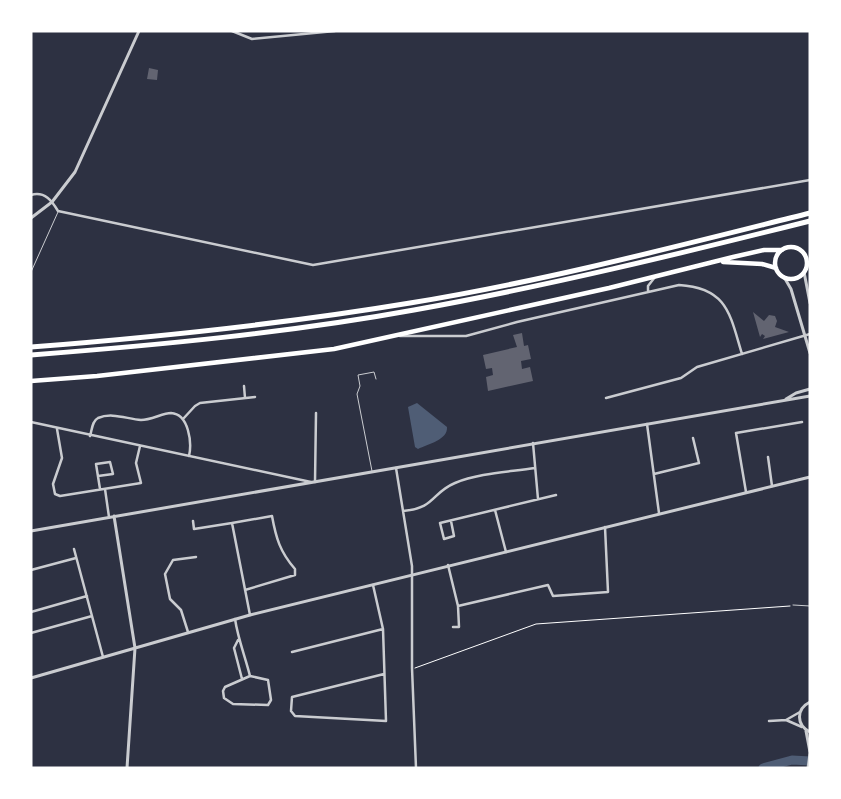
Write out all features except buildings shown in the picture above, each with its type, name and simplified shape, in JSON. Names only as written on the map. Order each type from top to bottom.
[{"type":"highway","points":[[31,347],[151,338],[262,325],[412,303],[545,277],[810,213]]},
{"type":"highway","points":[[31,355],[152,346],[264,333],[412,310],[546,285],[810,221]]},
{"type":"main road","points":[[31,381],[97,376],[298,354],[396,336],[764,250],[782,250],[789,247],[801,251],[810,249]]},
{"type":"main road","points":[[776,268],[776,258],[782,250]]},
{"type":"main road","points":[[717,262],[757,264],[776,268],[784,277],[795,278],[804,272],[808,262],[801,251]]},
{"type":"street","points":[[31,218],[52,202],[75,172],[139,31]]},
{"type":"street","points":[[232,31],[252,39],[335,31]]},
{"type":"street","points":[[31,195],[37,193],[45,195],[58,211],[313,265],[810,180]]},
{"type":"street","points":[[804,272],[810,303]]},
{"type":"street","points":[[648,292],[648,286],[655,277]]},
{"type":"street","points":[[784,277],[791,289],[810,353]]},
{"type":"street","points":[[396,336],[466,336],[516,322],[671,286],[686,285],[718,297],[728,309],[742,354]]},
{"type":"street","points":[[606,398],[682,378],[698,367],[810,334]]},
{"type":"street","points":[[244,386],[245,398]]},
{"type":"street","points":[[784,400],[796,393],[810,389]]},
{"type":"street","points":[[183,419],[200,403],[255,396]]},
{"type":"street","points":[[31,531],[810,396]]},
{"type":"street","points":[[90,436],[94,422],[98,418],[119,416],[142,420],[172,413],[183,419],[189,437],[189,456]]},
{"type":"street","points":[[314,482],[316,413]]},
{"type":"street","points":[[31,422],[314,482]]},
{"type":"street","points":[[746,492],[736,434],[802,422]]},
{"type":"street","points":[[647,424],[659,513]]},
{"type":"street","points":[[57,429],[62,458],[53,484],[55,494],[60,496],[141,483],[136,463],[140,446]]},
{"type":"street","points":[[654,474],[699,463],[693,438]]},
{"type":"street","points":[[533,443],[538,499]]},
{"type":"street","points":[[768,457],[772,486]]},
{"type":"street","points":[[98,476],[113,474],[110,462],[96,464],[100,490]]},
{"type":"street","points":[[395,467],[412,575],[412,668],[416,768]]},
{"type":"street","points":[[403,511],[426,507],[446,488],[464,480],[535,468]]},
{"type":"street","points":[[31,678],[250,615],[808,477]]},
{"type":"street","points":[[105,489],[109,517]]},
{"type":"street","points":[[451,521],[454,536],[444,539],[440,523],[556,495]]},
{"type":"street","points":[[496,510],[506,552]]},
{"type":"street","points":[[114,516],[135,648],[128,768]]},
{"type":"street","points":[[193,521],[194,529],[272,516],[276,540],[282,554],[295,569],[295,575],[245,590]]},
{"type":"street","points":[[232,523],[250,615]]},
{"type":"street","points":[[458,606],[548,585],[553,596],[608,592],[605,527]]},
{"type":"street","points":[[74,549],[103,657]]},
{"type":"street","points":[[188,632],[181,610],[170,599],[165,574],[173,560],[196,557]]},
{"type":"street","points":[[31,570],[76,558]]},
{"type":"street","points":[[448,565],[458,606],[458,627],[453,627]]},
{"type":"street","points":[[373,585],[383,629],[386,721],[295,716],[291,712],[292,697],[384,674]]},
{"type":"street","points":[[31,612],[86,596]]},
{"type":"street","points":[[31,634],[92,616]]},
{"type":"street","points":[[235,619],[238,640],[243,646],[250,676]]},
{"type":"street","points":[[292,652],[383,629]]},
{"type":"street","points":[[238,640],[234,648],[242,678]]},
{"type":"street","points":[[250,676],[268,680],[271,700],[268,705],[246,706],[228,702],[224,698],[223,691],[226,687],[242,678],[250,676]]},
{"type":"street","points":[[786,720],[800,712],[809,701]]},
{"type":"street","points":[[800,712],[799,717],[802,727]]},
{"type":"street","points":[[769,720],[786,720],[802,727],[808,732],[810,754],[808,766]]},
{"type":"lane","points":[[31,272],[58,211]]},
{"type":"lane","points":[[373,472],[357,394],[360,386],[358,375],[374,372],[376,380]]},
{"type":"lane","points":[[793,605],[810,606]]},
{"type":"path","points":[[412,668],[420,668],[536,624],[793,605]]},
{"type":"water","points":[[417,403],[447,427],[441,438],[418,449],[415,447],[408,407]]},
{"type":"waterway","points":[[763,768],[792,760],[810,761]]}]
